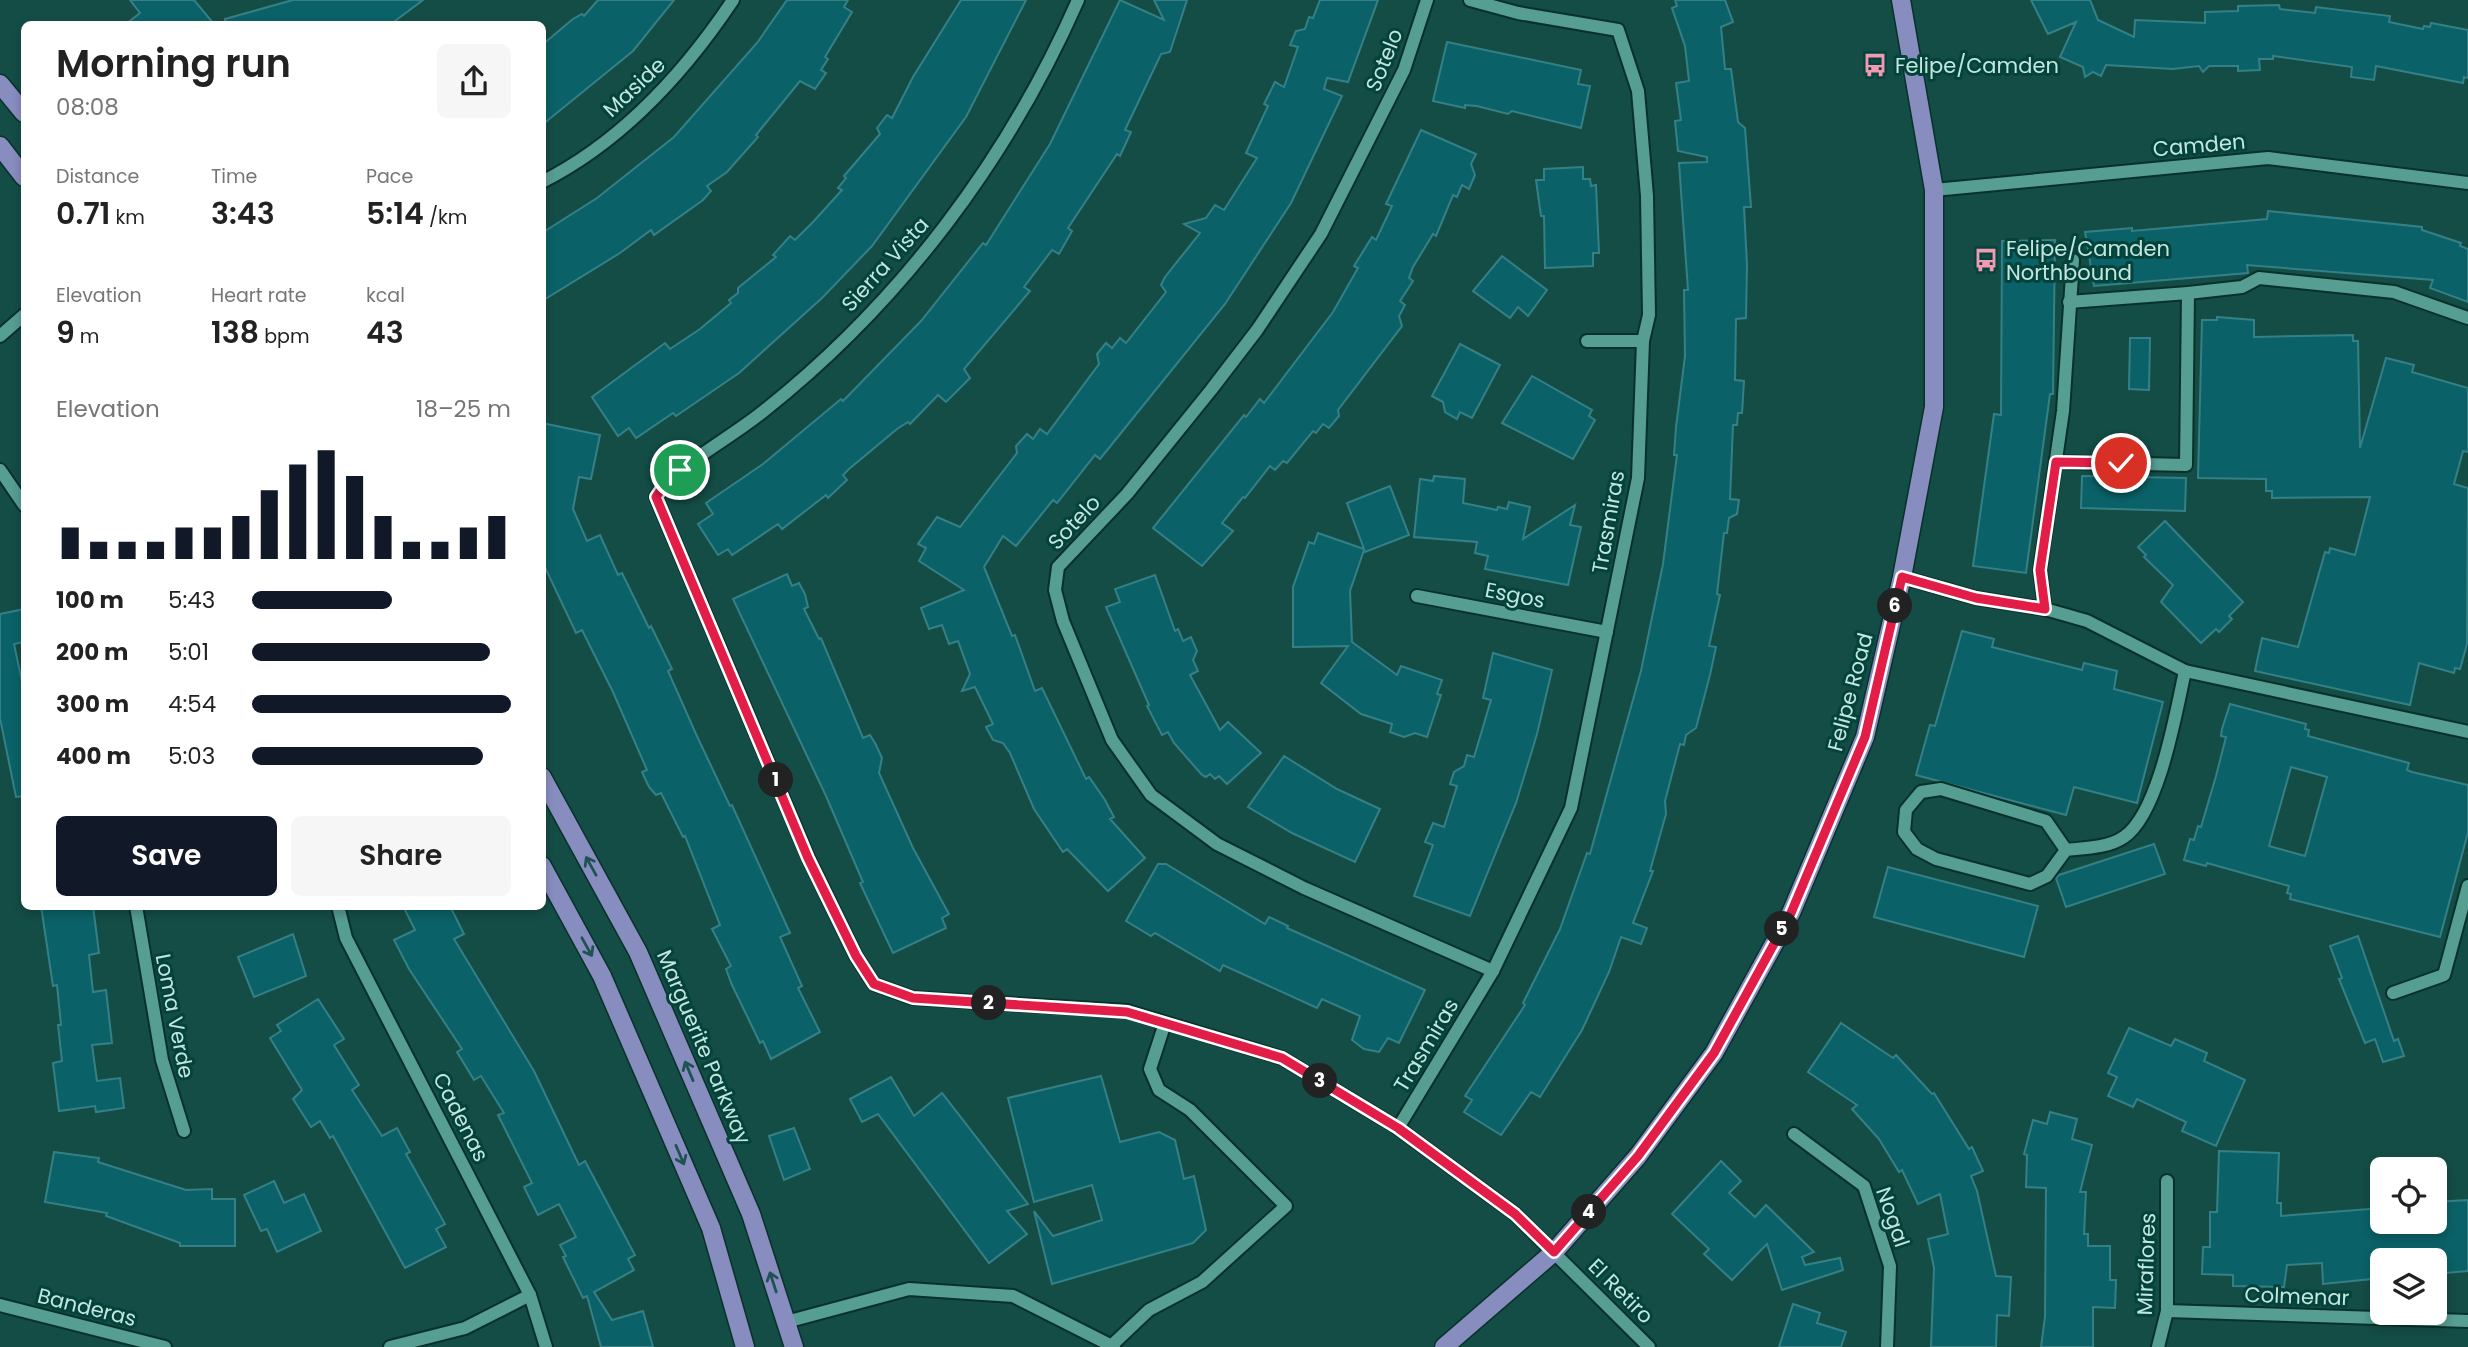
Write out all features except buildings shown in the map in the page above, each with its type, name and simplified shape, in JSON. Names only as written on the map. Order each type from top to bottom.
[{"type":"main road","name":"Felipe Road","points":[[1444,1347],[1554,1252],[1638,1156],[1714,1053],[1791,913],[1865,737],[1902,577],[1934,407],[1934,190],[1902,0]]},
{"type":"main road","points":[[0,84],[21,109]]},
{"type":"main road","points":[[0,146],[21,173]]},
{"type":"main road","name":"Marguerite Parkway","points":[[546,784],[638,952],[751,1214],[794,1347]]},
{"type":"main road","points":[[546,873],[602,976],[711,1228],[745,1347]]},
{"type":"street","name":"Maside","points":[[546,179],[632,120],[699,51],[733,0]]},
{"type":"street","name":"Sierra Vista","points":[[656,497],[666,482],[680,470],[764,411],[816,366],[933,245],[1015,123],[1078,0]]},
{"type":"street","name":"Sotelo","points":[[1427,0],[1404,70],[1321,234],[1257,331],[1211,390],[1127,494],[1058,567],[1055,590],[1063,621],[1112,740],[1151,795],[1217,844],[1304,888],[1493,971]]},
{"type":"street","name":"Trasmiras","points":[[1398,1128],[1493,971],[1571,808],[1638,478],[1643,341],[1649,315],[1646,183],[1638,91],[1618,30],[1518,13],[1470,0]]},
{"type":"street","name":"Camden","points":[[1934,190],[2268,158],[2468,183]]},
{"type":"street","points":[[2045,609],[2040,570],[2063,411],[2073,260]]},
{"type":"street","points":[[2069,302],[2242,287],[2259,278],[2394,292],[2468,318]]},
{"type":"street","points":[[2056,462],[2186,465],[2188,293]]},
{"type":"street","points":[[0,336],[21,318]]},
{"type":"street","points":[[1587,341],[1643,341]]},
{"type":"street","points":[[0,470],[21,501]]},
{"type":"street","name":"El Retiro","points":[[656,497],[808,858],[856,956],[874,984],[913,998],[1127,1012],[1282,1058],[1398,1128],[1515,1214],[1649,1347]]},
{"type":"street","points":[[1902,577],[1976,598],[2045,609],[2087,621],[2185,671],[2468,733]]},
{"type":"street","name":"Esgos","points":[[1417,596],[1607,632]]},
{"type":"street","points":[[2066,850],[2109,844],[2124,837],[2138,824],[2155,787],[2185,671]]},
{"type":"street","points":[[1941,789],[1975,797],[2046,821],[2066,850],[2059,864],[2047,876],[2030,884],[1988,874],[1936,859],[1917,849],[1904,832],[1906,810],[1921,792],[1941,789]]},
{"type":"street","points":[[2393,993],[2444,975],[2468,886]]},
{"type":"street","name":"Loma Verde","points":[[137,910],[162,1060],[184,1131]]},
{"type":"street","name":"Cadenas","points":[[339,910],[346,937],[530,1295],[546,1347]]},
{"type":"street","points":[[786,1322],[909,1289],[1013,1296],[1113,1346],[1149,1310],[1202,1282],[1286,1206],[1190,1110],[1159,1090],[1150,1069],[1165,1023]]},
{"type":"street","name":"Nogal","points":[[1794,1134],[1864,1186],[1890,1266],[1887,1347]]},
{"type":"street","name":"Miraflores","points":[[2158,1347],[2167,1311],[2167,1181]]},
{"type":"street","points":[[390,1347],[465,1328],[530,1295]]},
{"type":"street","name":"Banderas","points":[[0,1305],[165,1347]]},
{"type":"street","name":"Colmenar","points":[[2167,1311],[2468,1321]]},
{"type":"place","name":"Felipe/Camden","points":[[1875,65]]},
{"type":"place","name":"Felipe/Camden Northbound","points":[[1986,260]]},
{"type":"route","points":[[680,470],[666,482],[656,497],[808,858],[856,956],[874,984],[913,998],[1127,1012],[1282,1058],[1398,1128],[1515,1214],[1554,1252],[1638,1156],[1714,1053],[1791,913],[1865,737],[1902,577],[1976,598],[2045,609],[2040,570],[2056,462],[2121,463]]}]
